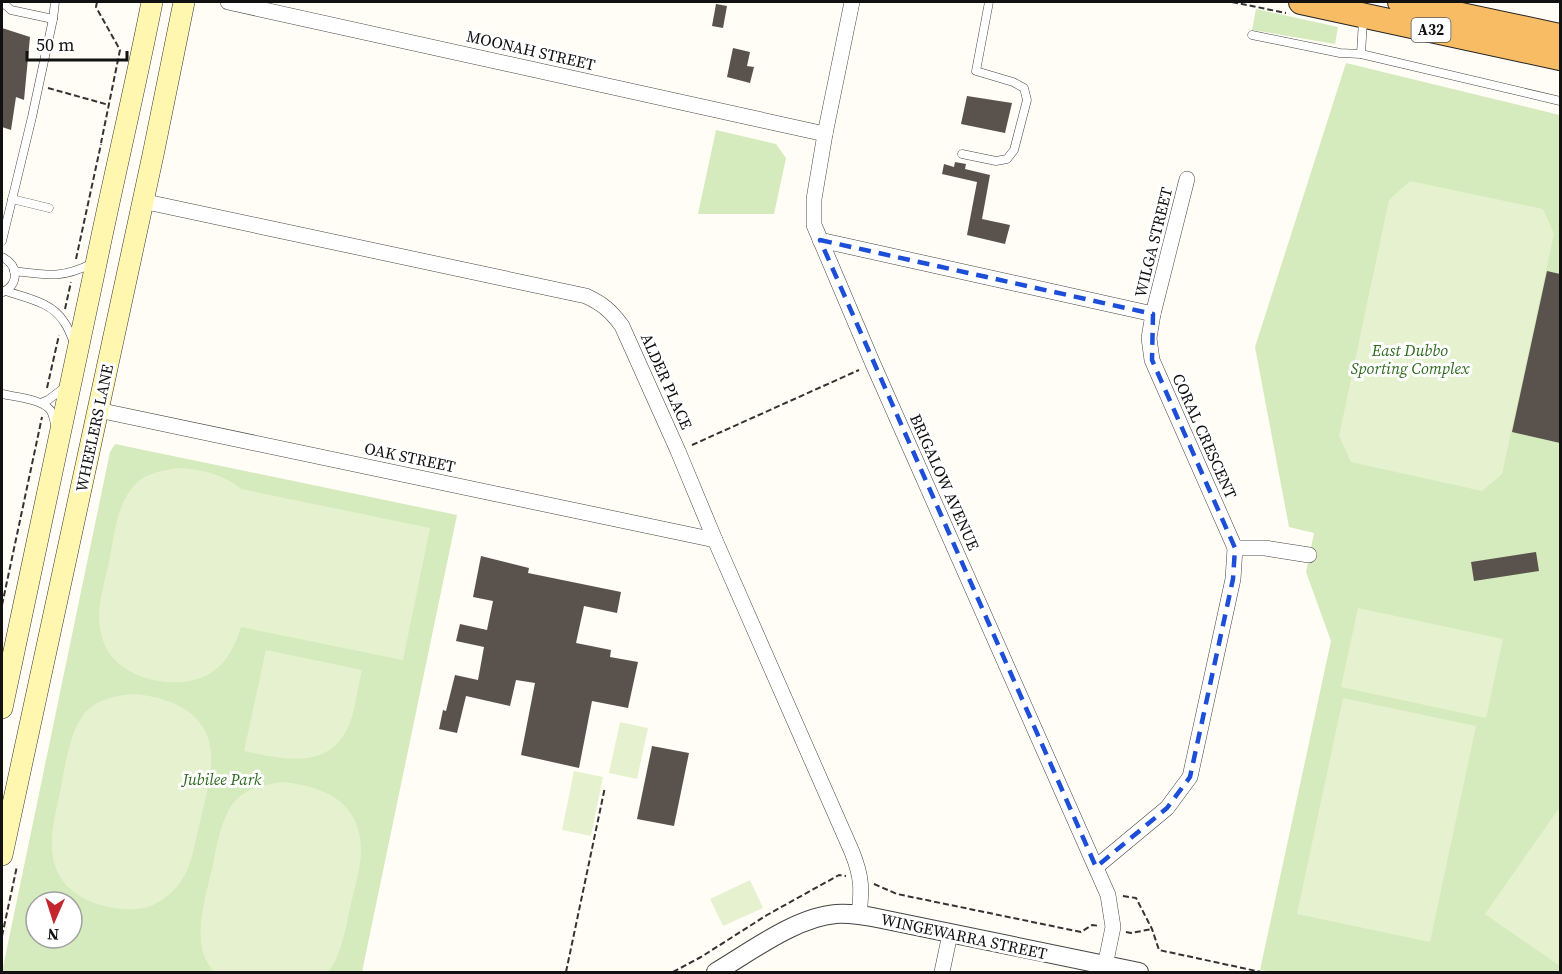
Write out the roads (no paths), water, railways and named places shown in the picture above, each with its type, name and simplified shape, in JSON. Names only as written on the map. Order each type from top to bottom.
[{"type":"highway","name":"A32","points":[[1301,2],[1560,58]]},
{"type":"highway","name":"A32","points":[[1400,2],[1560,36]]},
{"type":"main road","name":"WHEELERS LANE","points":[[2,708],[152,2]]},
{"type":"main road","name":"WHEELERS LANE","points":[[2,855],[184,2]]},
{"type":"street","name":"MOONAH STREET","points":[[228,2],[825,134]]},
{"type":"street","name":"BRIGALOW AVENUE","points":[[852,2],[825,134],[814,199],[814,225],[873,364],[1108,895],[1113,927],[1105,966]]},
{"type":"street","name":"WILGA STREET","points":[[1153,314],[1187,179]]},
{"type":"street","name":"ALDER PLACE","points":[[142,201],[586,296],[600,303],[612,313],[622,326],[678,451],[859,869],[862,889],[859,915]]},
{"type":"street","points":[[820,240],[1153,314]]},
{"type":"street","name":"CORAL CRESCENT","points":[[1096,867],[1167,808],[1190,777],[1233,579],[1235,548],[1152,360],[1149,338],[1153,314]]},
{"type":"street","name":"OAK STREET","points":[[98,410],[715,540]]},
{"type":"street","points":[[1235,548],[1265,548],[1309,555]]},
{"type":"street","name":"WINGEWARRA STREET","points":[[716,972],[791,927],[814,918],[836,914],[859,915],[1140,972]]},
{"type":"street","points":[[942,972],[950,934]]},
{"type":"lane","points":[[2,2],[11,10],[53,19]]},
{"type":"lane","points":[[2,241],[39,86],[55,2]]},
{"type":"lane","points":[[962,154],[996,160],[1007,159],[1014,150],[1027,100],[1024,88],[1013,82],[976,71],[989,2]]},
{"type":"lane","points":[[1360,54],[1363,15]]},
{"type":"lane","points":[[1252,34],[1340,53],[1360,54],[1560,101]]},
{"type":"lane","points":[[12,199],[49,208]]},
{"type":"lane","points":[[2,257],[8,261],[14,271],[13,282],[4,292],[43,303],[54,310],[63,320],[78,351]]},
{"type":"lane","points":[[14,271],[61,275],[74,272],[96,261]]},
{"type":"lane","points":[[43,403],[72,381]]},
{"type":"lane","points":[[2,394],[43,403],[52,413],[59,441]]},
{"type":"park label","name":"East Dubbo Sporting Complex","points":[[1410,359]]},
{"type":"park label","name":"Jubilee Park","points":[[222,779]]}]
